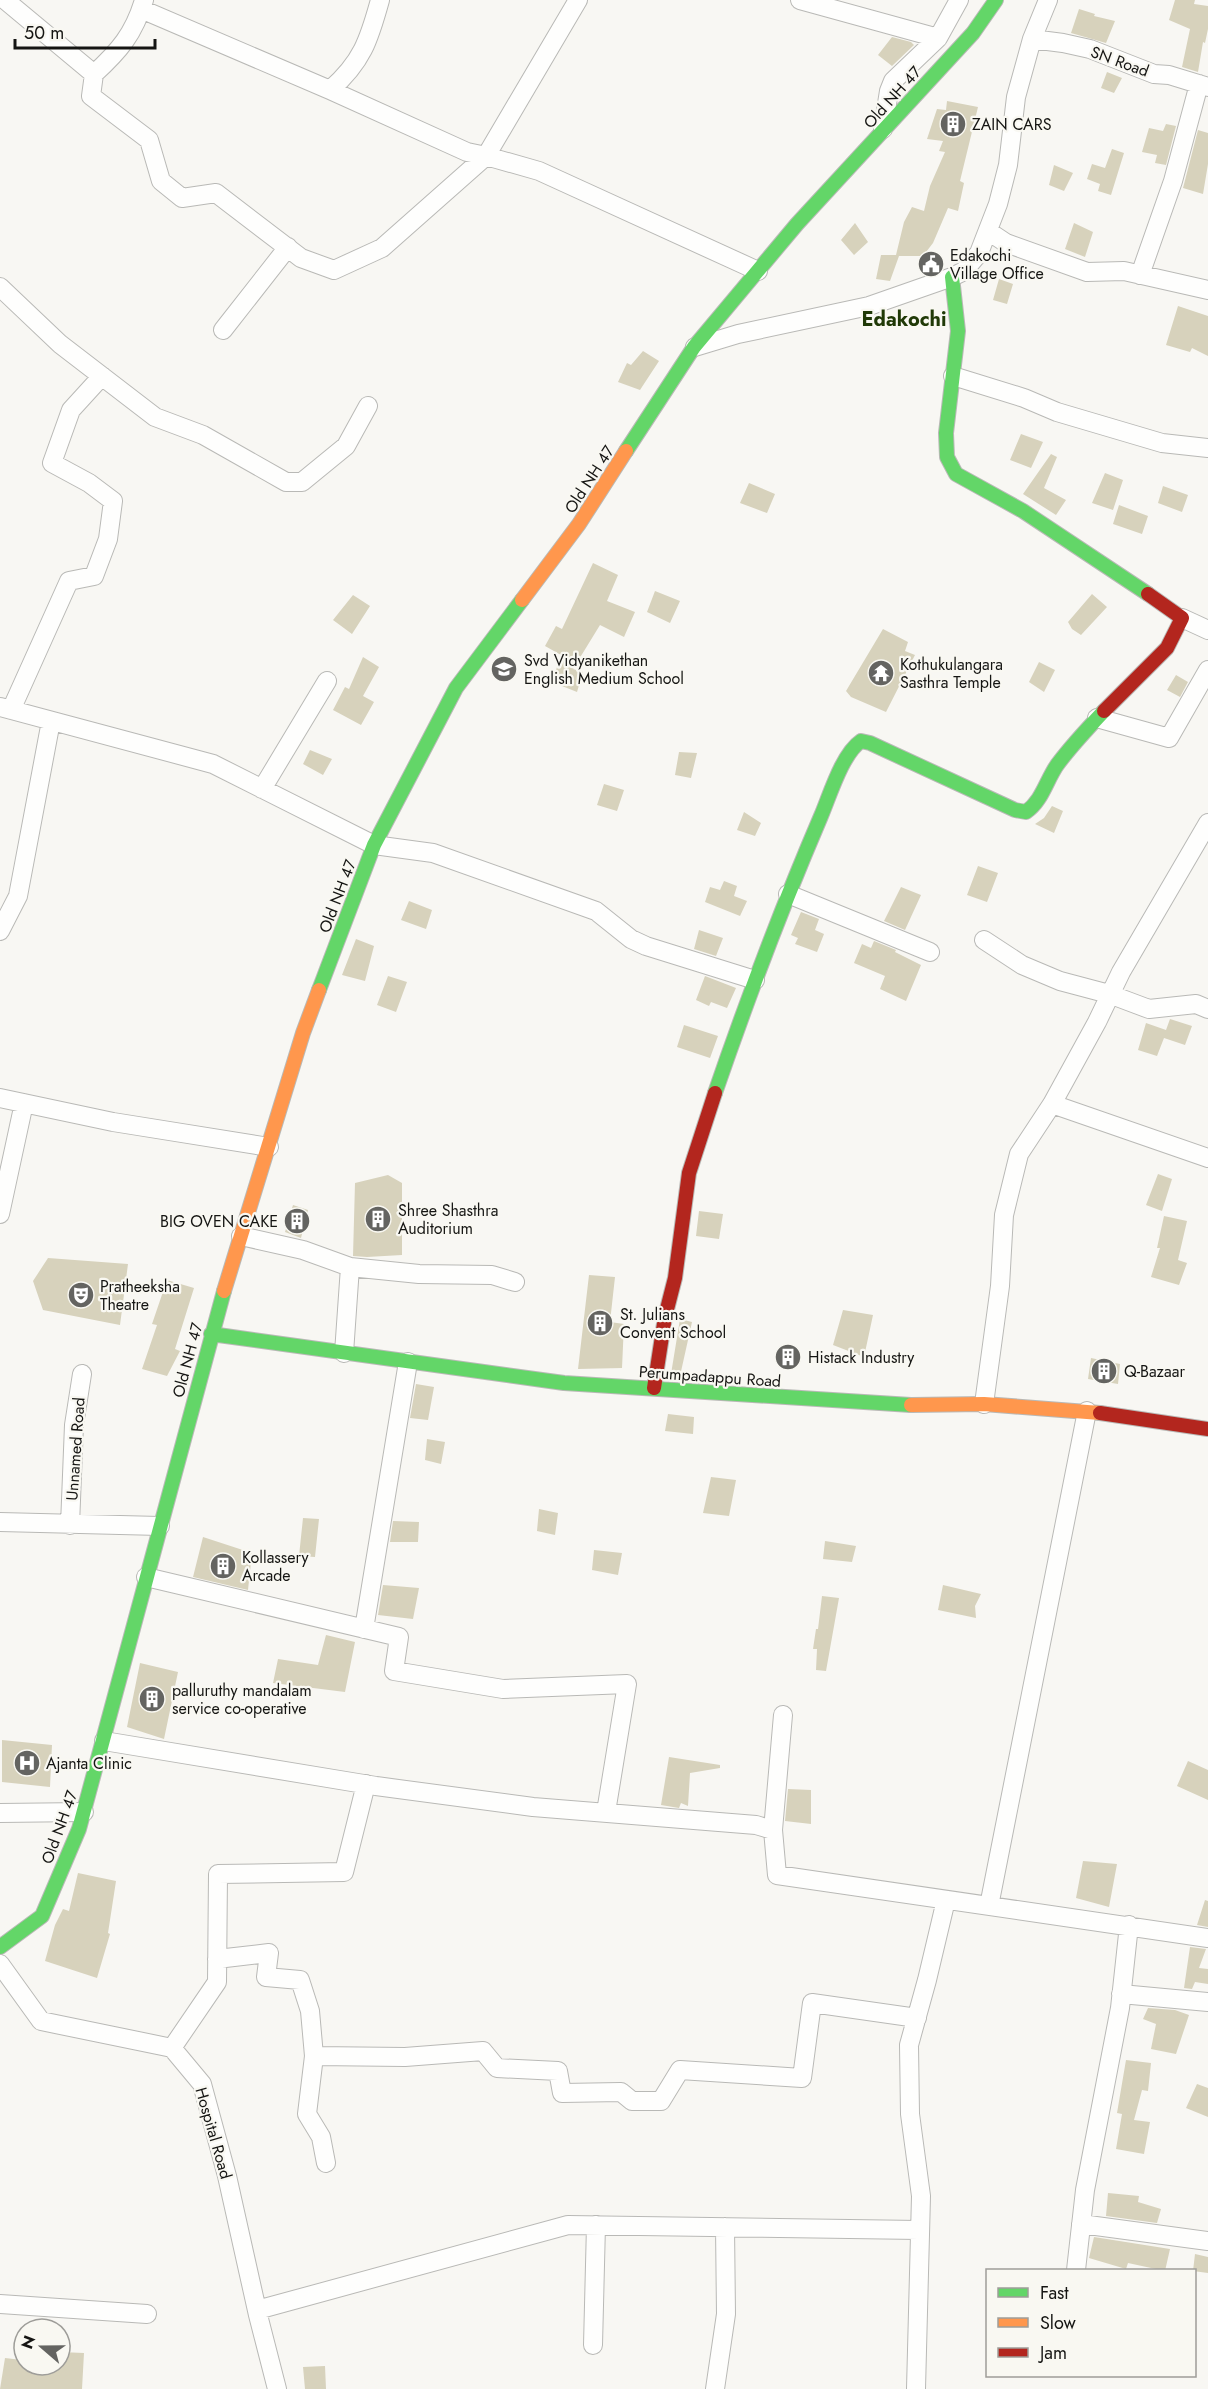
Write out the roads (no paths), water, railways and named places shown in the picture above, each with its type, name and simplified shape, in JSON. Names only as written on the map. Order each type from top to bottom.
[{"type":"main road","name":"Old NH 47","points":[[0,1947],[42,1916],[79,1829],[211,1334],[303,1033],[374,845],[456,688],[579,524],[694,347],[797,224],[973,33],[996,0]]},
{"type":"main road","points":[[654,1388],[665,1317],[675,1278],[689,1173],[700,1134],[788,894],[842,767],[855,745],[861,741],[921,765],[1015,810],[1026,812],[1035,806],[1056,767],[1097,718],[1167,648],[1182,618],[1118,572],[1023,511],[957,474],[947,457],[946,433],[958,331],[952,278]]},
{"type":"main road","name":"Perumpadappu Road","points":[[211,1334],[564,1383],[890,1405],[984,1404],[1087,1411],[1208,1429]]},
{"type":"street","points":[[5,0],[94,74]]},
{"type":"street","points":[[330,90],[348,75],[369,41],[380,0]]},
{"type":"street","points":[[578,0],[486,156],[382,248],[334,270],[301,258],[216,193],[182,198],[161,181],[149,140],[92,96],[94,74],[120,49],[138,20],[143,5],[467,152],[486,156],[539,171],[758,271]]},
{"type":"street","points":[[800,0],[938,38]]},
{"type":"street","points":[[883,131],[889,91],[893,81],[938,38],[959,0]]},
{"type":"street","points":[[694,347],[750,332],[869,306],[952,278],[964,271],[972,263],[998,204],[1008,165],[1016,97],[1032,39],[1048,0]]},
{"type":"street","name":"SN Road","points":[[1032,39],[1089,49],[1154,74],[1169,75],[1203,86]]},
{"type":"street","points":[[1140,275],[1203,86]]},
{"type":"street","points":[[988,231],[1006,243],[1087,272],[1124,271],[1208,290]]},
{"type":"street","points":[[223,330],[288,248]]},
{"type":"street","points":[[0,287],[60,344],[155,417],[203,435],[286,482],[302,482],[346,446],[368,406]]},
{"type":"street","points":[[953,375],[1024,398],[1057,412],[1162,443],[1208,448]]},
{"type":"street","points":[[102,376],[71,410],[52,463],[89,483],[113,501],[108,539],[94,576],[69,581],[6,708],[213,764],[374,845],[433,853],[596,912],[631,939],[646,946],[755,980]]},
{"type":"street","points":[[1182,618],[1208,630]]},
{"type":"street","points":[[1097,718],[1169,738],[1208,670]]},
{"type":"street","points":[[262,789],[327,681]]},
{"type":"street","points":[[0,931],[18,896],[51,721]]},
{"type":"street","points":[[984,1404],[1000,1286],[1004,1215],[1019,1154],[1052,1104],[1097,1022],[1109,994],[1202,844],[1208,823]]},
{"type":"street","points":[[788,894],[930,952]]},
{"type":"street","points":[[984,940],[1022,964],[1059,981],[1109,994],[1149,1009],[1196,1004],[1208,1009]]},
{"type":"street","points":[[0,1098],[113,1122],[269,1147]]},
{"type":"street","points":[[0,1214],[24,1103]]},
{"type":"street","points":[[1052,1104],[1208,1158]]},
{"type":"street","points":[[242,1236],[303,1250],[350,1267],[418,1274],[492,1275],[515,1282]]},
{"type":"street","points":[[344,1353],[350,1267]]},
{"type":"street","points":[[364,1629],[408,1362]]},
{"type":"street","name":"Unnamed Road","points":[[70,1525],[74,1425],[82,1374]]},
{"type":"street","points":[[989,1906],[1087,1411]]},
{"type":"street","points":[[0,1522],[160,1526]]},
{"type":"street","points":[[146,1577],[399,1637],[394,1671],[503,1689],[627,1684],[606,1812]]},
{"type":"street","points":[[783,1715],[773,1830],[777,1875],[1208,1938]]},
{"type":"street","points":[[104,1741],[366,1784],[532,1807],[756,1825],[773,1830]]},
{"type":"street","points":[[0,1964],[41,2020],[172,2048],[217,1982],[218,1874],[344,1872],[366,1784]]},
{"type":"street","points":[[0,1814],[84,1812]]},
{"type":"street","points":[[916,2389],[921,2196],[910,2114],[909,2044],[946,1900]]},
{"type":"street","points":[[1076,2269],[1085,2190],[1121,1994],[1129,1925]]},
{"type":"street","points":[[217,1959],[269,1953],[266,1977],[300,1980],[310,2011],[314,2056],[307,2114],[321,2137],[326,2163]]},
{"type":"street","points":[[1121,1994],[1208,2002]]},
{"type":"street","points":[[314,2056],[405,2057],[483,2051],[497,2068],[558,2071],[562,2093],[621,2092],[632,2102],[661,2102],[680,2070],[802,2078],[812,2002],[917,2018]]},
{"type":"street","name":"Hospital Road","points":[[172,2048],[202,2084],[227,2176],[277,2389]]},
{"type":"street","points":[[1081,2224],[1208,2241]]},
{"type":"street","points":[[257,2310],[568,2225],[919,2229]]},
{"type":"street","points":[[593,2345],[596,2225]]},
{"type":"street","points":[[715,2389],[726,2314],[725,2227]]},
{"type":"street","points":[[0,2304],[147,2314]]},
{"type":"place","name":"ZAIN CARS","points":[[953,124]]},
{"type":"place","name":"Edakochi Village Office","points":[[931,264]]},
{"type":"place","name":"Svd Vidyanikethan English Medium School","points":[[504,669]]},
{"type":"place","name":"Kothukulangara Sasthra Temple","points":[[881,673]]},
{"type":"place","name":"Shree Shasthra Auditorium","points":[[378,1219]]},
{"type":"place","name":"BIG OVEN CAKE","points":[[297,1221]]},
{"type":"place","name":"Pratheeksha Theatre","points":[[81,1295]]},
{"type":"place","name":"St. Julians Convent School","points":[[600,1323]]},
{"type":"place","name":"Histack Industry","points":[[788,1357]]},
{"type":"place","name":"Q-Bazaar","points":[[1104,1371]]},
{"type":"place","name":"Kollassery Arcade","points":[[223,1566]]},
{"type":"place","name":"palluruthy mandalam service co-operative","points":[[152,1699]]},
{"type":"place","name":"Ajanta Clinic","points":[[27,1763]]},
{"type":"district","name":"Edakochi","points":[[904,319]]}]
